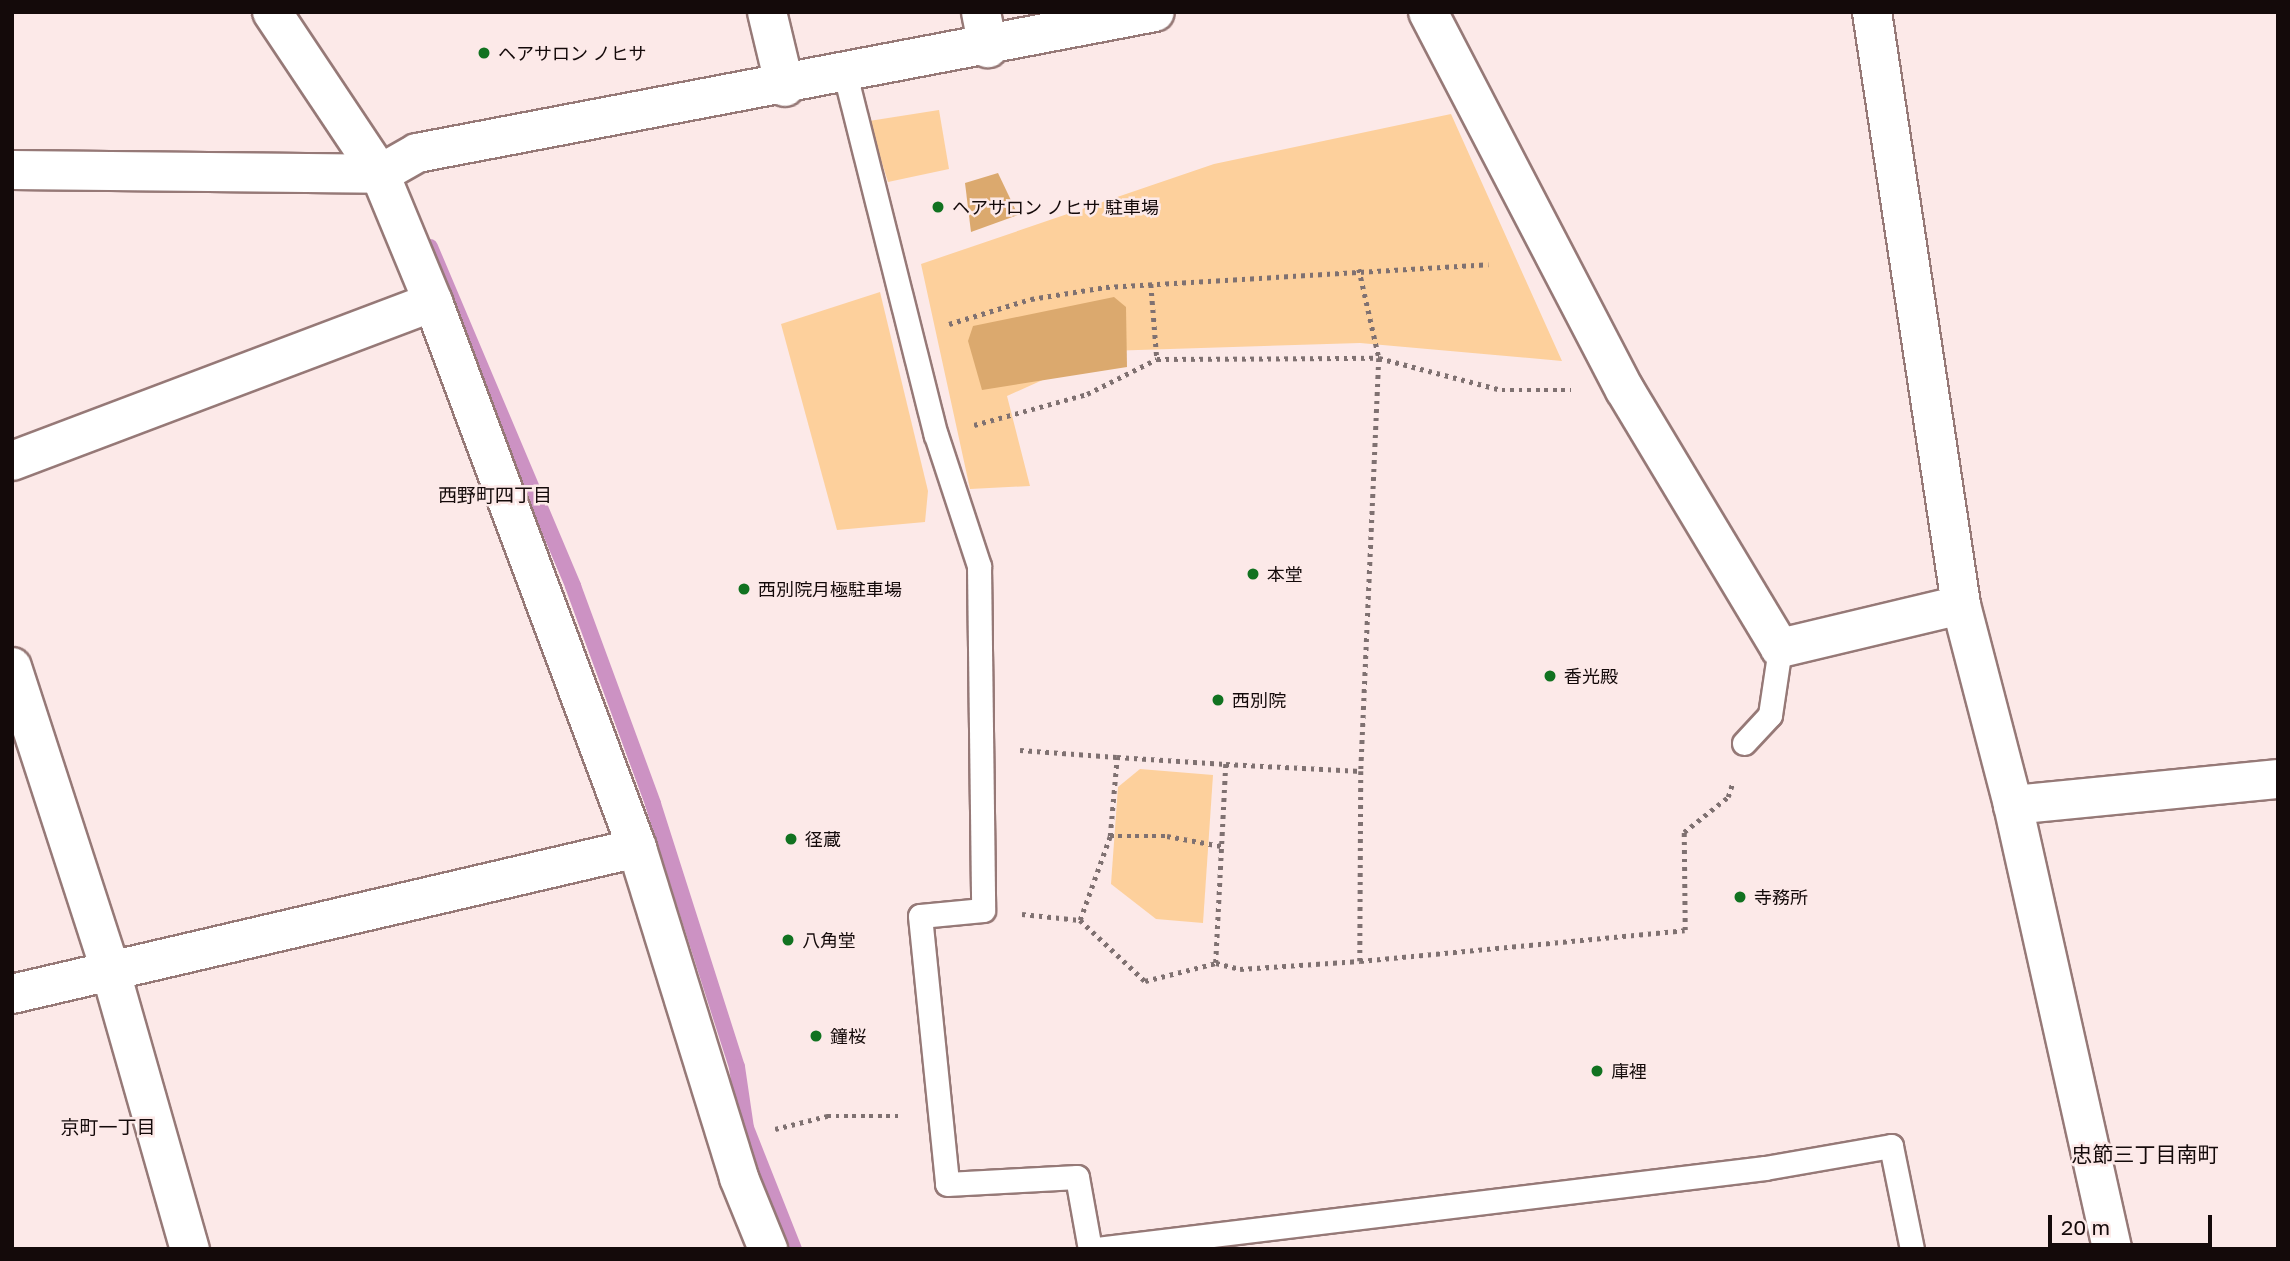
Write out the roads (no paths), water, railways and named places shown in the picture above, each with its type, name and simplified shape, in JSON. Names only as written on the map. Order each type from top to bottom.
[{"type":"street","points":[[272,12],[380,174],[433,302],[638,848],[726,1141],[768,1249]]},
{"type":"street","points":[[767,12],[785,87]]},
{"type":"street","points":[[12,170],[380,174],[416,153],[785,87],[845,74],[985,30],[1155,12]]},
{"type":"street","points":[[1428,12],[1625,390],[1780,648],[1961,605]]},
{"type":"street","points":[[1872,12],[1961,605],[2013,805],[2112,1249]]},
{"type":"street","points":[[12,461],[433,302]]},
{"type":"street","points":[[12,667],[110,969],[190,1249]]},
{"type":"street","points":[[2013,805],[2278,779]]},
{"type":"street","points":[[12,994],[638,848]]},
{"type":"lane","points":[[845,74],[936,435],[979,566],[984,686],[977,748],[983,910],[920,916],[947,1184],[1077,1177],[1090,1249]]},
{"type":"lane","points":[[1744,743],[1770,715],[1780,648]]},
{"type":"lane","points":[[1097,1249],[1765,1168],[1891,1146],[1912,1249]]},
{"type":"waterway","points":[[430,247],[573,586],[653,804],[737,1067],[746,1128],[794,1249]]},
{"type":"place","name":"ヘアサロン ノヒサ","points":[[484,53]]},
{"type":"place","name":"ヘアサロン ノヒサ 駐車場","points":[[938,207]]},
{"type":"place","name":"本堂","points":[[1253,574]]},
{"type":"place","name":"西別院月極駐車場","points":[[744,589]]},
{"type":"place","name":"香光殿","points":[[1550,676]]},
{"type":"place","name":"西別院","points":[[1218,700]]},
{"type":"place","name":"径蔵","points":[[791,839]]},
{"type":"place","name":"寺務所","points":[[1740,897]]},
{"type":"place","name":"八角堂","points":[[788,940]]},
{"type":"place","name":"鐘桜","points":[[816,1036]]},
{"type":"place","name":"庫裡","points":[[1597,1071]]},
{"type":"district","name":"西野町四丁目","points":[[495,495]]},
{"type":"district","name":"京町一丁目","points":[[108,1127]]},
{"type":"district","name":"忠節三丁目南町","points":[[2145,1154]]}]
